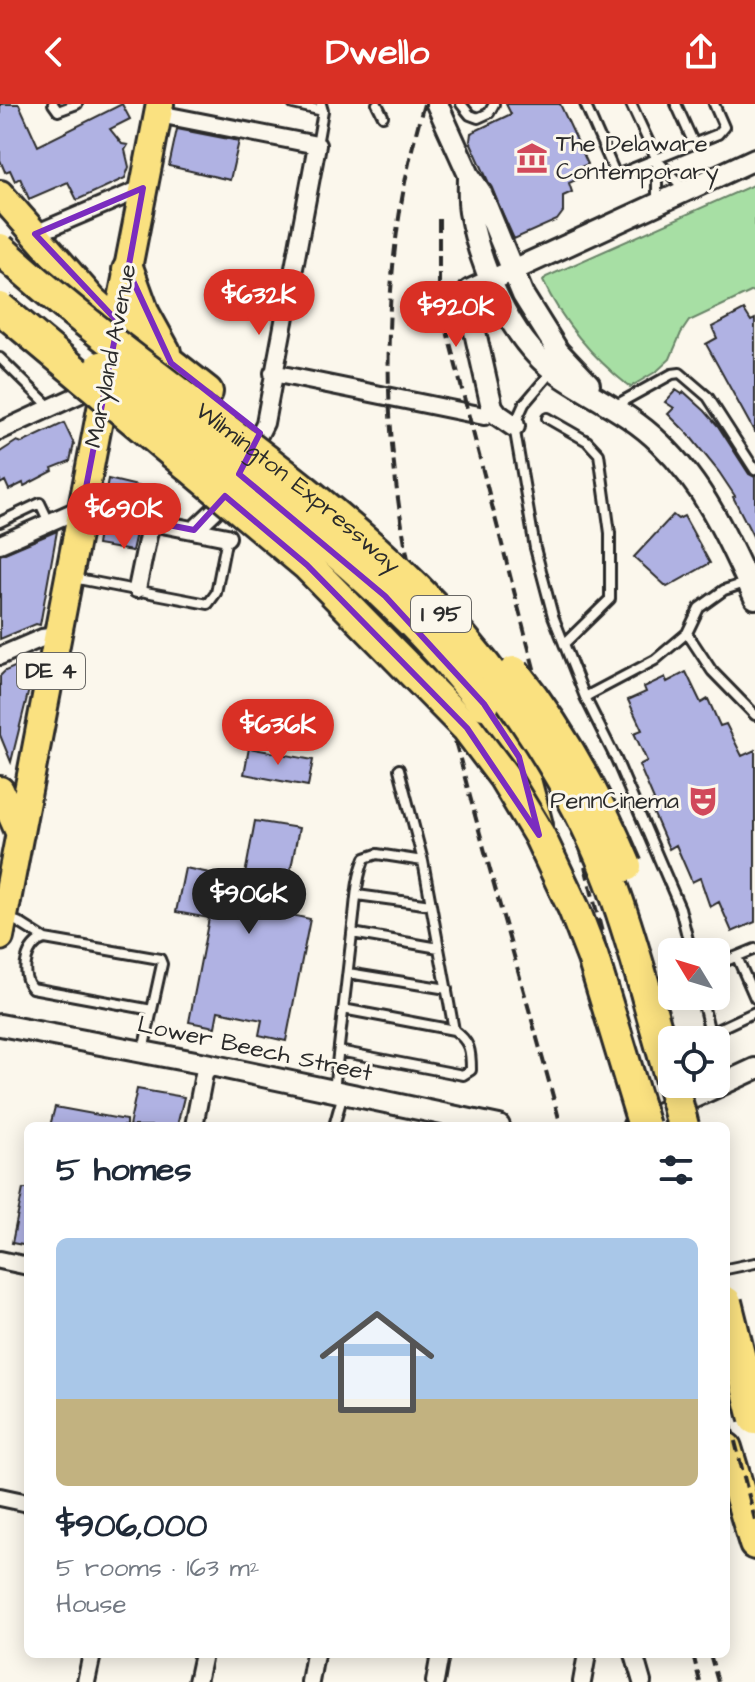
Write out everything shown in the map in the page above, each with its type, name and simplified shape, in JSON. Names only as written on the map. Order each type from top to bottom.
[{"type":"highway","name":"Wilmington Expressway","points":[[0,249],[67,306],[306,491],[416,588],[474,653],[540,746],[607,870],[639,968],[676,1120]]},
{"type":"highway","points":[[128,270],[160,349]]},
{"type":"highway","points":[[0,286],[307,528],[407,617],[484,704],[519,757],[539,835]]},
{"type":"highway","name":"Wilmington Expressway","points":[[0,308],[307,565],[467,728],[504,777],[539,835],[593,958],[643,1122]]},
{"type":"highway","points":[[118,322],[160,349],[383,534],[465,614],[524,685],[579,767],[616,841],[643,915],[674,1026]]},
{"type":"highway","points":[[693,1098],[698,1122]]},
{"type":"highway","points":[[730,1318],[755,1419]]},
{"type":"highway","points":[[730,1461],[755,1544]]},
{"type":"main road","name":"Maryland Avenue","points":[[2,927],[10,839],[57,636],[160,109]]},
{"type":"main road","points":[[0,194],[93,300],[118,322]]},
{"type":"main road","points":[[0,790],[10,839]]},
{"type":"street","points":[[437,104],[469,175],[481,193],[523,295],[558,351],[609,404]]},
{"type":"street","points":[[160,109],[317,145],[265,423],[236,480],[214,511],[194,530]]},
{"type":"street","points":[[514,426],[492,407],[468,301],[470,290],[755,159]]},
{"type":"street","points":[[469,175],[469,210],[481,255],[514,327],[553,370],[609,404],[652,436],[697,484],[753,586]]},
{"type":"street","points":[[35,234],[143,188]]},
{"type":"street","points":[[273,373],[484,416]]},
{"type":"street","points":[[0,431],[106,382]]},
{"type":"street","points":[[0,544],[82,508],[227,537]]},
{"type":"street","points":[[137,589],[151,521]]},
{"type":"street","points":[[0,656],[42,638],[57,636]]},
{"type":"street","name":"Lower Beech Street","points":[[0,1025],[206,1064],[478,1122]]},
{"type":"street","points":[[195,1122],[206,1064]]},
{"type":"street","points":[[676,1120],[755,1069]]},
{"type":"street","points":[[0,1260],[24,1265]]},
{"type":"street","points":[[730,1349],[739,1384],[755,1406]]},
{"type":"street","points":[[0,1497],[24,1502]]},
{"type":"street","points":[[86,1682],[91,1658]]},
{"type":"street","points":[[197,1682],[202,1658]]},
{"type":"street","points":[[310,1682],[314,1658]]},
{"type":"street","points":[[435,1682],[439,1658]]},
{"type":"street","points":[[582,1682],[586,1658]]},
{"type":"street","points":[[635,1658],[642,1682]]},
{"type":"lane","points":[[53,104],[58,111],[77,104]]},
{"type":"lane","points":[[293,104],[322,108],[317,145]]},
{"type":"lane","points":[[377,104],[383,116]]},
{"type":"lane","points":[[461,104],[470,115],[478,118],[489,113],[494,104]]},
{"type":"lane","points":[[585,104],[615,173],[624,173],[657,160],[723,130],[714,104]]},
{"type":"lane","points":[[631,104],[657,160],[686,191]]},
{"type":"lane","points":[[676,104],[694,144]]},
{"type":"lane","points":[[657,160],[657,204]]},
{"type":"lane","points":[[0,358],[51,408]]},
{"type":"lane","points":[[553,370],[524,404],[514,426],[535,548],[553,616],[585,697],[616,759],[680,908],[688,938]]},
{"type":"lane","points":[[609,404],[680,373],[708,397],[755,470]]},
{"type":"lane","points":[[547,418],[587,441],[599,454],[610,533],[610,599],[564,644]]},
{"type":"lane","points":[[0,522],[40,503],[49,522]]},
{"type":"lane","points":[[69,577],[208,604],[216,593],[227,537]]},
{"type":"lane","points":[[585,697],[655,660],[687,633],[699,608],[724,590],[753,586]]},
{"type":"lane","points":[[687,633],[712,671],[755,715]]},
{"type":"lane","points":[[399,769],[423,861],[454,1030]]},
{"type":"lane","points":[[337,1122],[339,1051],[359,871],[365,858],[377,854],[423,861]]},
{"type":"lane","points":[[357,895],[431,905]]},
{"type":"lane","points":[[2,927],[18,922],[45,939],[160,959],[162,964],[143,1052]]},
{"type":"lane","points":[[352,933],[439,948]]},
{"type":"lane","points":[[45,939],[36,942],[25,964],[27,983],[32,988],[152,1010]]},
{"type":"lane","points":[[730,960],[755,949]]},
{"type":"lane","points":[[737,957],[755,998]]},
{"type":"lane","points":[[348,973],[447,989]]},
{"type":"lane","points":[[339,1051],[463,1075],[471,1070],[471,1048],[454,1030],[343,1009]]},
{"type":"lane","points":[[704,1010],[710,1033],[755,1012]]},
{"type":"lane","points":[[730,1268],[755,1263]]},
{"type":"highlighted area","points":[[143,188],[128,270],[171,363],[260,433],[239,474],[385,596],[484,704],[519,757],[539,835],[467,728],[307,565],[225,496],[194,530],[82,508],[118,322],[35,234]]},
{"type":"green space","points":[[755,184],[755,290],[689,321],[670,359],[630,387],[580,339],[543,281]]},
{"type":"building","points":[[0,104],[19,104],[38,146],[122,104],[130,119],[110,129],[122,144],[128,145],[125,150],[129,167],[125,178],[77,200],[68,182],[29,199],[20,178],[15,181],[10,170],[5,172],[0,160]]},
{"type":"building","points":[[506,104],[560,104],[588,164],[576,169],[580,178],[569,183],[572,192],[563,196],[563,212],[557,220],[514,239],[470,141],[471,133],[511,114]]},
{"type":"building","points":[[177,129],[239,141],[230,180],[169,166]]},
{"type":"building","points":[[744,310],[751,321],[755,319],[755,433],[706,344],[717,338],[712,327]]},
{"type":"building","points":[[676,390],[682,394],[684,392],[705,411],[749,474],[755,477],[755,540],[735,496],[719,472],[668,414],[674,408],[665,402]]},
{"type":"building","points":[[64,423],[74,444],[70,461],[52,468],[53,471],[24,486],[23,483],[9,490],[5,481],[0,484],[0,452],[17,441],[22,443]]},
{"type":"building","points":[[108,479],[150,489],[146,510],[104,500]]},
{"type":"building","points":[[673,515],[678,519],[684,516],[710,563],[667,587],[634,557]]},
{"type":"building","points":[[100,526],[136,533],[132,551],[97,545]]},
{"type":"building","points":[[57,531],[40,625],[0,639],[0,555]]},
{"type":"building","points":[[26,662],[32,677],[11,762],[0,735],[0,676]]},
{"type":"building","name":"PennCinema","points":[[686,672],[701,703],[708,699],[720,726],[726,724],[742,756],[755,750],[755,922],[732,932],[719,902],[710,907],[700,878],[692,882],[676,845],[669,849],[649,803],[654,800],[639,765],[647,761],[634,733],[642,730],[628,700],[646,692],[644,687],[665,677],[667,682]]},
{"type":"building","points":[[249,748],[313,760],[308,786],[244,774]]},
{"type":"building","points":[[255,821],[299,828],[282,913],[310,919],[286,1041],[259,1035],[262,1020],[218,1011],[215,1027],[189,1022],[209,918],[176,912],[185,868],[244,880]]},
{"type":"building","points":[[137,1089],[184,1097],[178,1122],[130,1122]]},
{"type":"building","points":[[55,1107],[126,1120],[126,1122],[51,1122]]},
{"type":"building","points":[[23,1189],[24,1189],[24,1245],[12,1243]]},
{"type":"railway","points":[[424,104],[399,216],[392,273],[389,389],[399,503],[425,634],[560,1122]]},
{"type":"railway","points":[[439,219],[439,284],[448,335],[651,1122]]},
{"type":"railway","points":[[730,1422],[755,1520]]},
{"type":"railway","points":[[694,1658],[700,1682]]},
{"type":"railway","points":[[711,1658],[718,1682]]},
{"type":"place","name":"The Delaware Contemporary","points":[[532,158]]},
{"type":"place","name":"PennCinema","points":[[703,801]]}]
